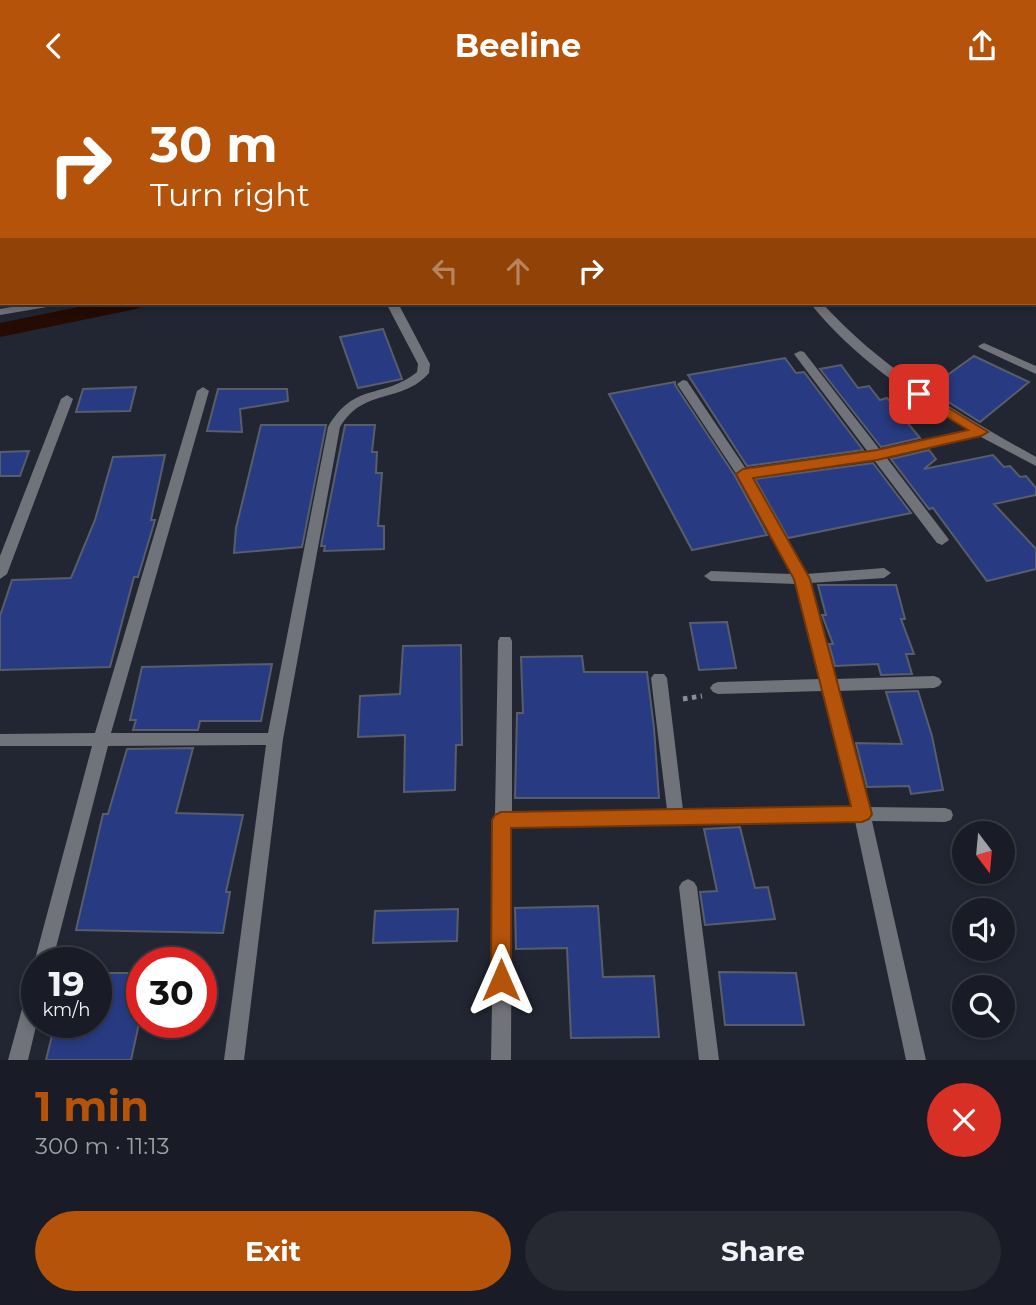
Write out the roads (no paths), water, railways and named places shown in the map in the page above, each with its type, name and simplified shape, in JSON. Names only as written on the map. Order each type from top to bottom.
[{"type":"street","points":[[0,312],[41,305]]},
{"type":"street","points":[[234,1060],[275,739],[334,427],[344,408],[363,398],[404,387],[423,373],[424,364],[393,305]]},
{"type":"street","points":[[820,305],[844,336],[902,383],[981,432],[1036,461]]},
{"type":"street","points":[[984,346],[1036,370]]},
{"type":"street","points":[[800,354],[942,540]]},
{"type":"street","points":[[683,384],[743,474],[802,579],[862,814],[916,1060]]},
{"type":"street","points":[[47,947],[101,741],[204,391]]},
{"type":"street","points":[[0,574],[67,399]]},
{"type":"street","points":[[743,474],[877,455],[981,432]]},
{"type":"street","points":[[711,576],[802,579],[884,573]]},
{"type":"street","points":[[501,1060],[501,820],[505,641]]},
{"type":"street","points":[[659,678],[676,817]]},
{"type":"street","points":[[718,688],[934,681]]},
{"type":"street","points":[[0,740],[275,739]]},
{"type":"street","points":[[501,820],[945,815]]},
{"type":"street","points":[[688,887],[709,1060]]},
{"type":"street","points":[[18,1060],[24,1038]]},
{"type":"waterway","points":[[0,330],[121,305]]}]
